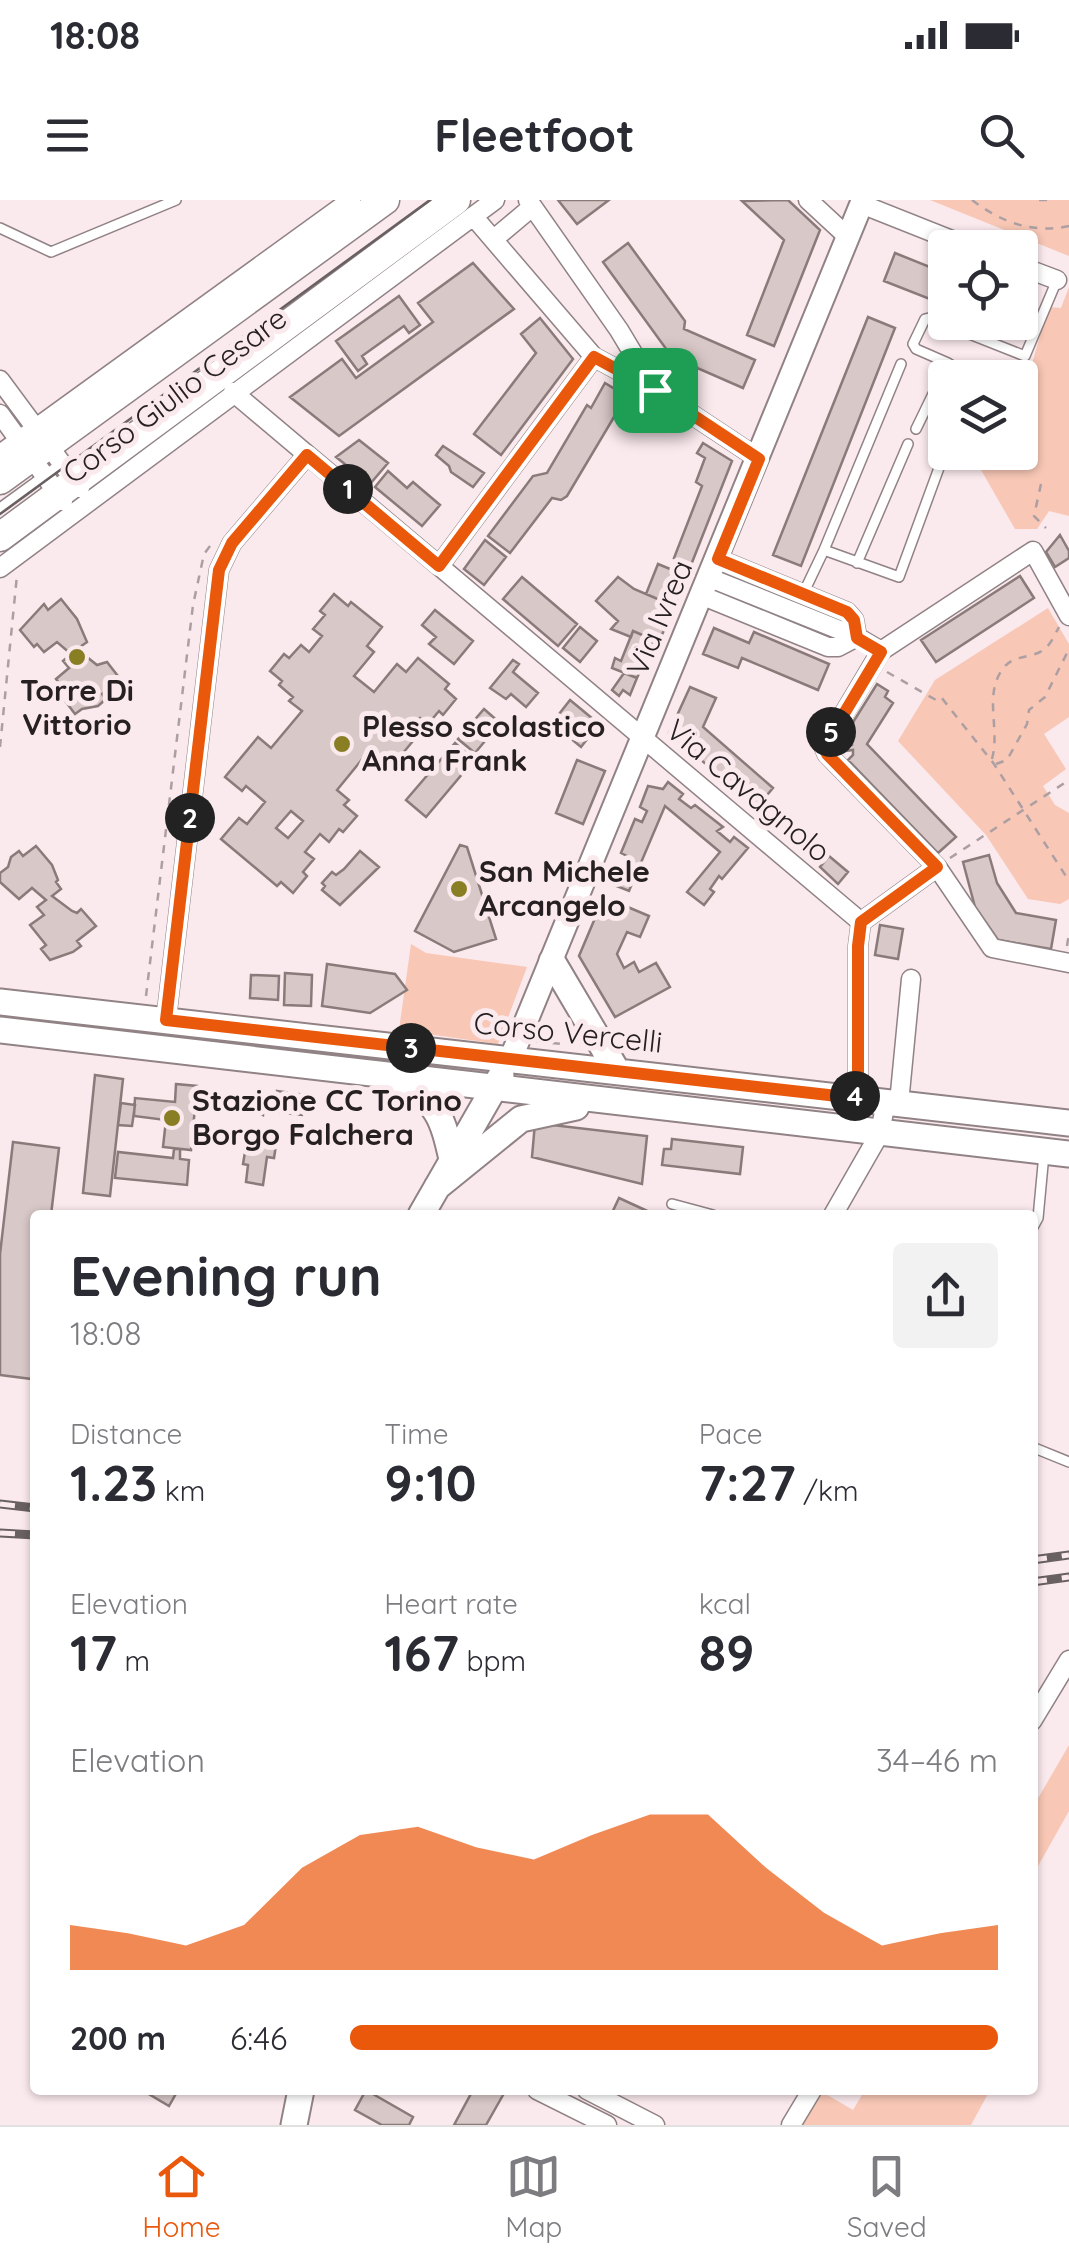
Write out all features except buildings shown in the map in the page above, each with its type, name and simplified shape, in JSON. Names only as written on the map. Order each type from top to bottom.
[{"type":"main road","name":"Corso Giulio Cesare","points":[[0,537],[38,466],[385,200]]},
{"type":"main road","name":"Corso Giulio Cesare","points":[[38,466],[383,268],[464,208]]},
{"type":"main road","points":[[552,961],[617,1071]]},
{"type":"main road","name":"Corso Vercelli","points":[[0,1002],[1069,1123]]},
{"type":"main road","name":"Corso Vercelli","points":[[0,1030],[1057,1153]]},
{"type":"main road","points":[[423,1210],[511,1058]]},
{"type":"main road","points":[[380,1075],[414,1090],[433,1105],[442,1120],[452,1159]]},
{"type":"main road","points":[[437,1188],[521,1120],[550,1110],[615,1101]]},
{"type":"main road","points":[[294,2125],[301,2095]]},
{"type":"street","name":"Corso Giulio Cesare","points":[[8,570],[38,466],[352,200]]},
{"type":"street","name":"Corso Giulio Cesare","points":[[464,208],[494,200]]},
{"type":"street","points":[[808,200],[848,238]]},
{"type":"street","points":[[862,202],[929,230]]},
{"type":"street","name":"Via Ivrea","points":[[511,1058],[862,202]]},
{"type":"street","points":[[494,239],[530,203],[619,330],[655,390]]},
{"type":"street","points":[[464,208],[594,357],[655,390],[759,459]]},
{"type":"street","name":"Corso Giulio Cesare","points":[[38,466],[234,392],[383,268]]},
{"type":"street","points":[[1038,273],[1057,280]]},
{"type":"street","points":[[439,566],[594,357]]},
{"type":"street","points":[[0,380],[38,466]]},
{"type":"street","name":"Via Cavagnolo","points":[[234,392],[861,922]]},
{"type":"street","points":[[0,414],[38,466]]},
{"type":"street","points":[[166,1020],[219,570],[232,543],[307,455]]},
{"type":"street","points":[[1068,614],[1033,551],[877,658],[826,739],[827,754],[937,867],[992,948],[1069,963]]},
{"type":"street","points":[[710,578],[803,594],[847,612],[854,620],[857,638],[877,658]]},
{"type":"street","points":[[710,578],[828,647],[857,638]]},
{"type":"street","points":[[855,1098],[861,922],[937,867]]},
{"type":"street","points":[[836,1210],[880,1133],[893,1102],[910,979]]},
{"type":"street","points":[[1038,1711],[1069,1660]]},
{"type":"street","points":[[547,2095],[607,2125]]},
{"type":"street","points":[[598,2095],[655,2125]]},
{"type":"street","points":[[791,2125],[809,2095]]},
{"type":"lane","points":[[0,228],[51,252],[176,200]]},
{"type":"lane","points":[[942,360],[914,344],[926,319],[1025,356],[1057,280]]},
{"type":"lane","points":[[803,594],[901,364]]},
{"type":"lane","points":[[916,429],[928,404]]},
{"type":"lane","points":[[858,563],[908,444]]},
{"type":"lane","points":[[0,508],[38,466]]},
{"type":"lane","points":[[824,550],[899,577],[938,470]]},
{"type":"lane","points":[[1038,1218],[1057,1153]]},
{"type":"lane","points":[[672,1204],[694,1210]]},
{"type":"lane","points":[[1038,1449],[1069,1462]]},
{"type":"path","points":[[972,200],[1012,224],[1034,228],[1069,226]]},
{"type":"path","points":[[1038,200],[1054,200]]},
{"type":"path","points":[[1041,484],[1034,516],[1046,528]]},
{"type":"path","points":[[0,747],[8,570]]},
{"type":"path","points":[[993,762],[993,699],[1001,671],[1016,657],[1044,649],[1068,614]]},
{"type":"path","points":[[993,762],[1007,760],[1027,724],[1029,710],[1045,697],[1069,649]]},
{"type":"path","points":[[877,658],[936,700],[941,697],[993,762],[1069,881]]},
{"type":"path","points":[[937,867],[1069,780]]},
{"type":"shaded area","points":[[930,200],[1069,200],[1069,256],[1038,244],[1038,230],[1004,230]]},
{"type":"shaded area","points":[[1069,287],[1069,516],[1049,511],[1037,529],[1015,529],[981,470],[1038,470],[1038,360],[1033,360],[1048,307],[1061,308]]},
{"type":"shaded area","points":[[1048,608],[1069,644],[1069,717],[1044,734],[1066,769],[1043,786],[1055,805],[1069,813],[1069,899],[1060,904],[1028,899],[986,835],[898,741],[935,680]]},
{"type":"shaded area","points":[[411,944],[426,953],[527,967],[498,1044],[399,1030]]},
{"type":"shaded area","points":[[1069,1745],[1069,1811],[1038,1866],[1038,1798]]},
{"type":"shaded area","points":[[816,2095],[828,2095],[853,2110],[862,2095],[987,2095],[971,2125],[799,2125]]},
{"type":"tram line","points":[[0,514],[430,200]]},
{"type":"railway","points":[[0,1504],[30,1507]]},
{"type":"railway","points":[[0,1533],[30,1535]]},
{"type":"railway","points":[[1038,1559],[1069,1555]]},
{"type":"railway","points":[[1038,1581],[1069,1577]]},
{"type":"place","name":"Torre Di Vittorio","points":[[77,657]]},
{"type":"place","name":"Plesso scolastico Anna Frank","points":[[342,744]]},
{"type":"place","name":"San Michele Arcangelo","points":[[459,889]]},
{"type":"place","name":"Stazione CC Torino Borgo Falchera","points":[[172,1118]]},
{"type":"route","points":[[594,357],[655,390],[759,459],[718,559],[847,612],[854,620],[857,638],[881,652],[824,747],[937,867],[861,922],[855,1098],[166,1020],[219,570],[232,543],[307,455],[439,566],[594,357]]}]
